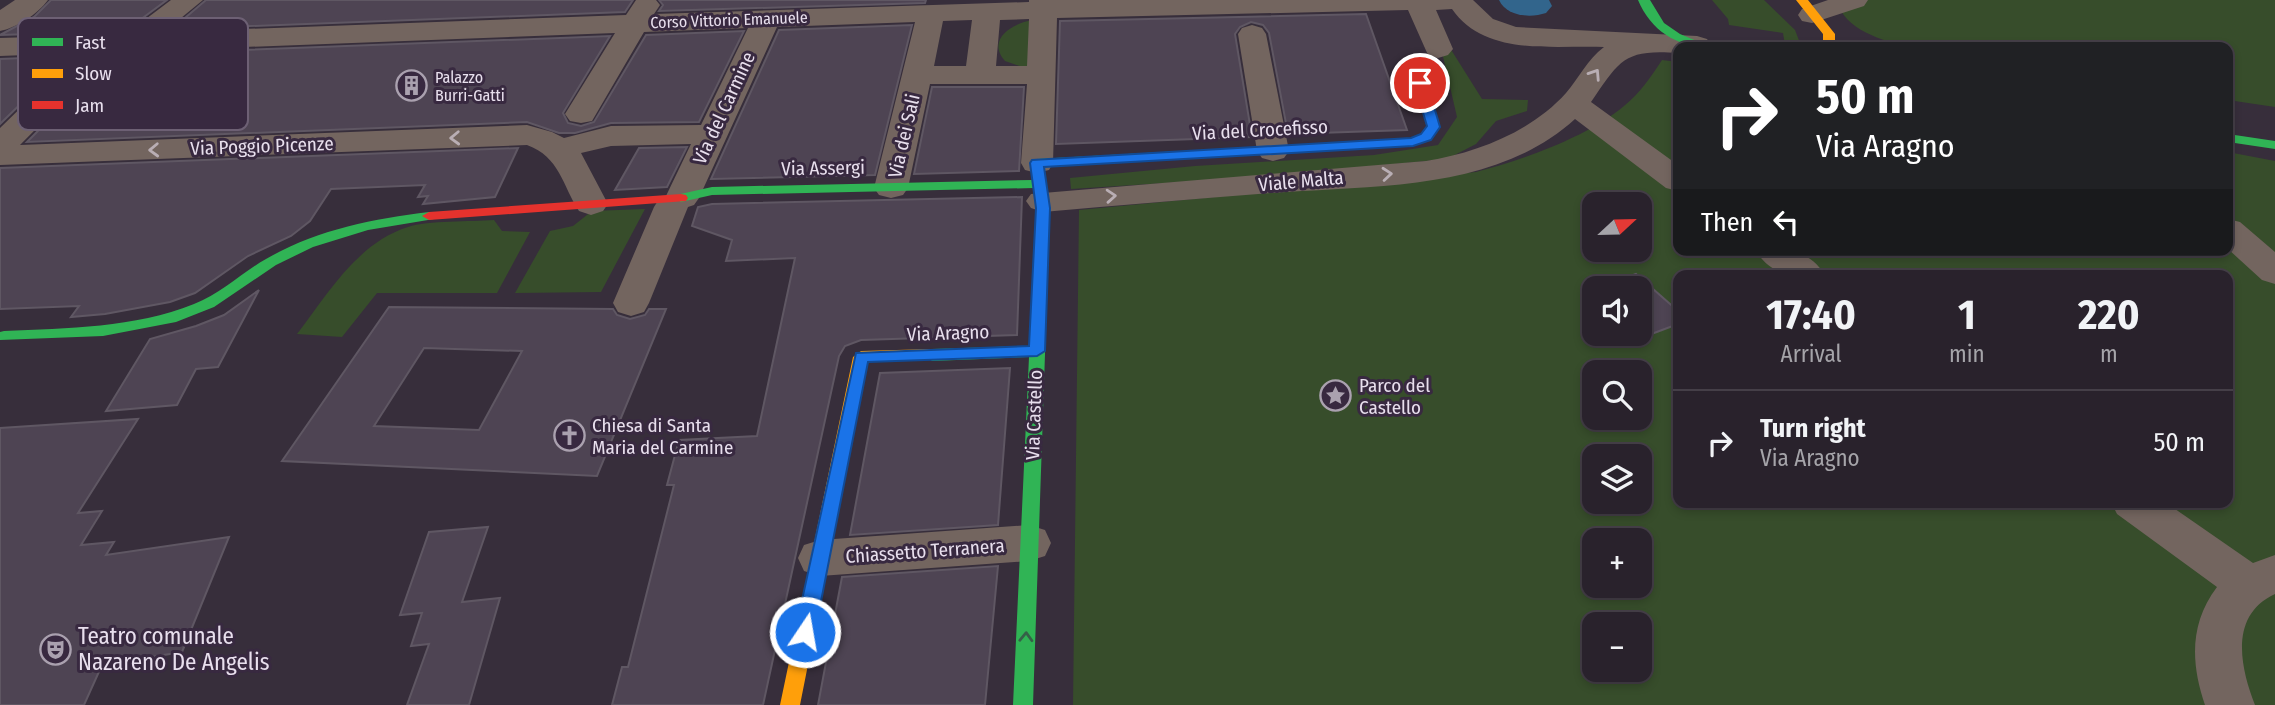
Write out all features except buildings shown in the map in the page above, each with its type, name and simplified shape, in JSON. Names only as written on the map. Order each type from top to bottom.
[{"type":"street","points":[[0,23],[34,0]]},
{"type":"street","points":[[159,18],[189,0]]},
{"type":"street","points":[[513,27],[537,0]]},
{"type":"street","points":[[1644,0],[1650,16],[1662,28],[1692,42]]},
{"type":"street","points":[[1843,42],[1818,24],[1854,0]]},
{"type":"street","points":[[1418,1],[1438,49]]},
{"type":"street","points":[[1459,1],[1464,10],[1482,24],[1516,36],[1673,44]]},
{"type":"street","name":"Corso Vittorio Emanuele","points":[[248,37],[513,27],[642,12],[758,13],[861,8],[931,13],[986,12],[1043,6],[1459,1]]},
{"type":"street","name":"Via Castello","points":[[1023,705],[1037,351],[1043,6]]},
{"type":"street","points":[[600,204],[573,162],[571,132],[642,12]]},
{"type":"street","points":[[980,75],[986,12]]},
{"type":"street","name":"Via del Carmine","points":[[631,303],[712,134],[758,13]]},
{"type":"street","name":"Via dei Sali","points":[[891,188],[931,13]]},
{"type":"street","points":[[1252,34],[1273,151]]},
{"type":"street","points":[[1651,43],[1629,46],[1610,55],[1561,113],[1673,178]]},
{"type":"street","name":"Corso Vittorio Emanuele","points":[[0,47],[18,46]]},
{"type":"street","points":[[917,79],[980,75],[1042,80]]},
{"type":"street","name":"Via del Crocefisso","points":[[1039,183],[1273,151],[1420,140],[1431,132],[1434,122],[1420,83]]},
{"type":"street","name":"Viale Malta","points":[[1039,183],[1440,169],[1483,157],[1561,113]]},
{"type":"street","points":[[0,146],[18,130]]},
{"type":"street","points":[[571,132],[611,136],[712,134]]},
{"type":"street","name":"Via Poggio Picenze","points":[[0,155],[523,135],[541,138],[571,132]]},
{"type":"street","points":[[2233,139],[2275,145]]},
{"type":"street","name":"Via Assergi","points":[[4,335],[81,331],[169,318],[207,305],[274,259],[324,238],[414,217],[600,204],[677,203],[712,191],[1039,183]]},
{"type":"street","points":[[2233,234],[2275,272]]},
{"type":"street","points":[[1781,256],[1800,270]]},
{"type":"street","name":"Via Aragno","points":[[820,558],[861,357],[1037,351]]},
{"type":"street","points":[[2142,508],[2262,580],[2229,606],[2217,637],[2218,665],[2230,705]]},
{"type":"street","name":"Chiassetto Terranera","points":[[820,558],[1029,543]]},
{"type":"street","points":[[790,705],[820,558]]},
{"type":"green space","points":[[1712,0],[1764,0],[1795,30],[1800,42],[1784,42],[1783,33],[1729,25],[1728,19]]},
{"type":"green space","points":[[1837,0],[2275,0],[2275,107],[2233,101],[2233,42],[1892,42],[1856,26],[1841,10]]},
{"type":"green space","points":[[1032,20],[1031,70],[1005,61],[998,46],[1000,39],[1010,29]]},
{"type":"green space","points":[[1441,48],[1450,48],[1482,99],[1528,100],[1527,111],[1496,121],[1476,144],[1447,159],[1260,177],[1071,189],[1070,178],[1195,166],[1374,155],[1438,145],[1457,117]]},
{"type":"green space","name":"Parco del Castello","points":[[1662,60],[1673,61],[1673,256],[2233,256],[2233,153],[2275,161],[2275,705],[1073,705],[1079,210],[1476,172],[1534,154],[1573,137],[1592,128],[1630,101]]},
{"type":"green space","points":[[645,209],[601,292],[515,293],[550,231],[573,226],[592,211]]},
{"type":"green space","points":[[494,220],[502,231],[530,232],[497,293],[377,293],[342,337],[297,334],[332,287],[358,258],[390,235],[427,223]]},
{"type":"water","points":[[1499,0],[1549,0],[1552,6],[1546,13],[1527,16],[1513,13]]},
{"type":"traffic: fast","points":[[1644,0],[1660,26],[1691,42]]},
{"type":"traffic: fast","points":[[2233,139],[2275,145]]},
{"type":"traffic: fast","points":[[1023,705],[1043,208],[1037,163],[1329,147]]},
{"type":"traffic: fast","points":[[681,198],[712,191],[1038,184]]},
{"type":"traffic: fast","points":[[4,336],[103,330],[176,316],[209,304],[271,262],[308,244],[368,226],[429,216]]},
{"type":"traffic: fast","points":[[932,355],[1037,351]]},
{"type":"traffic: slow","points":[[1802,0],[1829,34],[1829,42]]},
{"type":"traffic: slow","points":[[1329,147],[1413,142],[1426,137],[1434,127],[1420,84]]},
{"type":"traffic: slow","points":[[790,705],[861,357],[932,355]]},
{"type":"traffic: jam","points":[[429,216],[681,198]]},
{"type":"place","name":"Palazzo Burri-Gatti","points":[[412,86]]},
{"type":"place","name":"Parco del Castello","points":[[1336,396]]},
{"type":"place","name":"Chiesa di Santa Maria del Carmine","points":[[569,436]]},
{"type":"place","name":"Teatro comunale Nazareno De Angelis","points":[[55,649]]},
{"type":"route","points":[[805,632],[861,357],[1037,351],[1043,208],[1037,163],[1413,142],[1426,137],[1434,127],[1420,83]]}]
